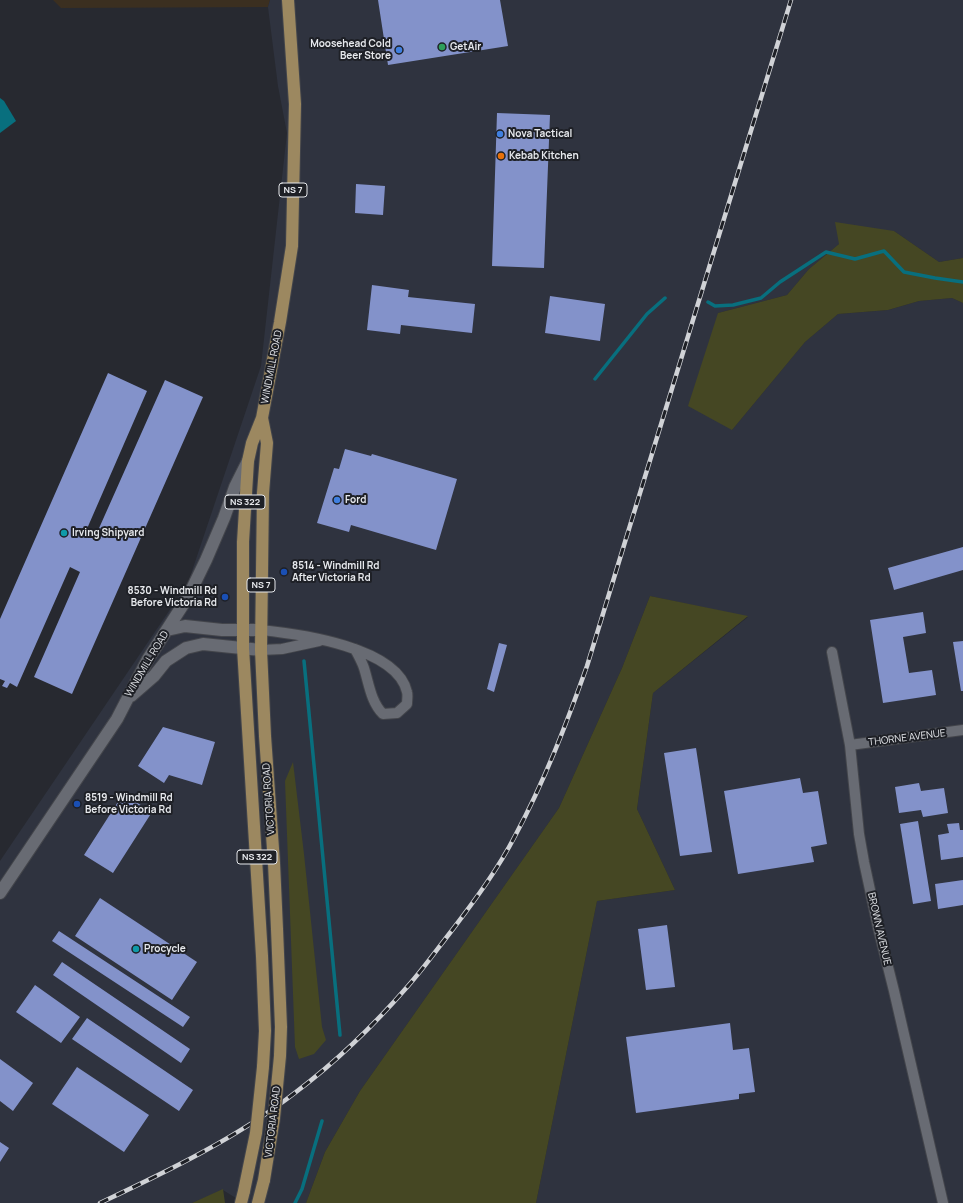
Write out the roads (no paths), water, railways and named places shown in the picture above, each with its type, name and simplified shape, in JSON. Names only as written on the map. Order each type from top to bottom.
[{"type":"main road","name":"WINDMILL ROAD","points":[[0,893],[117,719],[148,659],[188,597],[203,567],[224,518],[235,487],[248,461],[252,443],[262,418],[280,322],[292,246],[295,104],[288,0]]},
{"type":"main road","name":"VICTORIA ROAD","points":[[258,1203],[264,1180],[274,1118],[280,1056],[280,1006],[274,870],[261,650],[263,493],[267,443],[262,418]]},
{"type":"main road","name":"VICTORIA ROAD","points":[[242,1197],[256,1133],[265,1031],[262,956],[242,629],[243,542],[248,461]]},
{"type":"main road","points":[[167,630],[185,626],[222,630],[261,630]]},
{"type":"main road","name":"WINDMILL ROAD","points":[[124,703],[154,676],[166,661],[186,648],[203,644],[261,650]]},
{"type":"street","points":[[261,630],[323,640],[355,649],[390,666],[403,681],[408,693],[407,704],[397,713],[383,714],[377,708],[368,686],[364,667],[355,649]]},
{"type":"street","points":[[261,650],[282,649],[323,640]]},
{"type":"street","name":"BROWN AVENUE","points":[[832,652],[850,745],[859,834],[864,862],[943,1203]]},
{"type":"street","name":"THORNE AVENUE","points":[[850,745],[963,730]]},
{"type":"water","points":[[0,98],[4,101],[16,121],[0,133]]},
{"type":"waterway","points":[[708,302],[715,306],[733,305],[761,298],[780,282],[826,252],[855,259],[884,251],[904,272],[963,282]]},
{"type":"waterway","points":[[595,379],[647,314],[665,298]]},
{"type":"waterway","points":[[304,661],[340,1035]]},
{"type":"waterway","points":[[295,1203],[302,1189],[322,1121]]},
{"type":"railway","points":[[100,1203],[151,1179],[226,1139],[273,1109],[341,1055],[369,1028],[414,979],[478,896],[508,848],[526,815],[545,773],[563,731],[587,666],[791,0]]},
{"type":"place","name":"GetAir","points":[[442,47]]},
{"type":"place","name":"Moosehead Cold Beer Store","points":[[399,50]]},
{"type":"place","name":"Nova Tactical","points":[[500,134]]},
{"type":"place","name":"Kebab Kitchen","points":[[501,156]]},
{"type":"place","name":"Ford","points":[[337,500]]},
{"type":"place","name":"Irving Shipyard","points":[[64,533]]},
{"type":"place","name":"8514 - Windmill Rd After Victoria Rd","points":[[284,572]]},
{"type":"place","name":"8530 - Windmill Rd Before Victoria Rd","points":[[225,597]]},
{"type":"place","name":"8519 - Windmill Rd Before Victoria Rd","points":[[77,804]]},
{"type":"place","name":"Procycle","points":[[136,949]]}]
